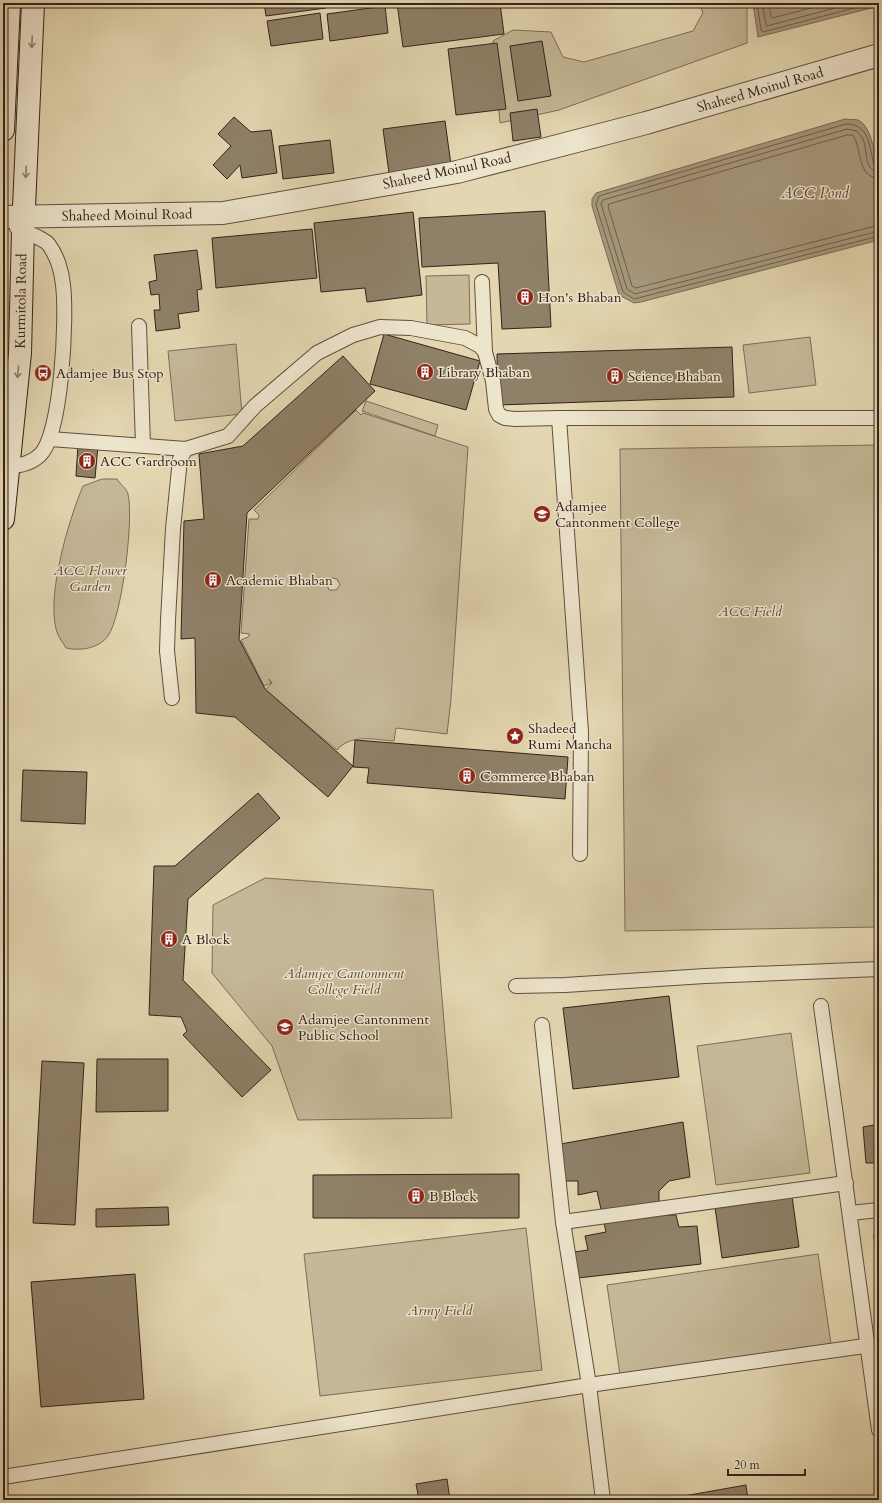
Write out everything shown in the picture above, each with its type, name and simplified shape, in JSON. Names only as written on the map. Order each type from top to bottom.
[{"type":"street","points":[[3,130],[9,3]]},
{"type":"street","name":"Kurmitola Road","points":[[3,519],[5,467],[20,353],[23,224],[33,3]]},
{"type":"street","name":"Shaheed Moinul Road","points":[[3,218],[23,224],[223,213],[457,172],[646,123],[879,55]]},
{"type":"lane","name":"Kurmitola Road","points":[[5,467],[28,464],[40,454],[50,439],[59,390],[65,303],[63,284],[58,264],[48,244],[23,224]]},
{"type":"lane","points":[[482,282],[485,352],[493,381],[496,409],[499,415],[506,418],[879,418]]},
{"type":"lane","points":[[139,326],[143,444]]},
{"type":"lane","points":[[50,439],[186,448],[228,436],[255,406],[317,354],[353,335],[380,327],[411,328],[465,338],[480,346],[485,352]]},
{"type":"lane","points":[[559,418],[581,732],[580,854]]},
{"type":"lane","points":[[172,698],[167,651],[173,529],[180,458],[186,448]]},
{"type":"lane","points":[[516,986],[565,985],[705,976],[879,969]]},
{"type":"lane","points":[[821,1006],[850,1213],[873,1345],[879,1430]]},
{"type":"lane","points":[[542,1025],[563,1222],[590,1385],[603,1500]]},
{"type":"lane","points":[[563,1222],[846,1183]]},
{"type":"lane","points":[[850,1213],[879,1210]]},
{"type":"lane","points":[[3,1476],[590,1385],[873,1345]]},
{"type":"green space","points":[[699,3],[747,3],[747,43],[559,110],[500,123],[493,41],[513,30],[551,32],[563,57],[584,62],[693,31],[703,13]]},
{"type":"green space","points":[[469,275],[470,324],[427,325],[426,276]]},
{"type":"green space","points":[[810,337],[816,385],[749,393],[743,345]]},
{"type":"green space","points":[[236,344],[242,414],[175,421],[168,351]]},
{"type":"green space","points":[[366,401],[438,425],[435,436],[362,411]]},
{"type":"green space","points":[[356,410],[361,415],[363,413],[468,447],[451,699],[447,734],[396,728],[394,741],[356,739],[349,741],[337,750],[265,690],[272,683],[269,679],[271,683],[264,686],[241,640],[248,637],[250,634],[241,633],[249,519],[258,519],[259,515],[254,510]],"holes":[[[331,578],[337,579],[340,585],[336,590],[329,590],[327,584]]]},
{"type":"green space","name":"ACC Field","points":[[879,445],[879,927],[625,931],[620,449]]},
{"type":"green space","name":"ACC Flower Garden","points":[[102,479],[117,479],[128,494],[128,545],[126,567],[118,609],[108,636],[99,644],[83,649],[66,648],[58,635],[54,620],[56,582],[60,560],[71,518],[83,486]]},
{"type":"green space","name":"Adamjee Cantonment College Field","points":[[265,878],[433,890],[452,1118],[298,1120],[272,1046],[212,973],[213,905]]},
{"type":"green space","points":[[791,1033],[810,1173],[716,1185],[697,1046]]},
{"type":"green space","name":"Army Field","points":[[526,1228],[542,1370],[320,1396],[304,1254]]},
{"type":"green space","points":[[818,1254],[832,1351],[621,1382],[607,1285]]},
{"type":"water","points":[[753,3],[879,3],[879,6],[758,37]]},
{"type":"water","name":"ACC Pond","points":[[845,119],[858,120],[866,127],[871,140],[878,175],[879,240],[641,302],[634,303],[619,295],[592,206],[592,199],[596,193]]},
{"type":"building","points":[[264,3],[325,3],[326,8],[266,16]]},
{"type":"building","points":[[397,3],[500,3],[504,34],[403,47]]},
{"type":"building","points":[[385,6],[388,33],[330,41],[327,14]]},
{"type":"building","points":[[320,13],[323,39],[271,46],[267,21]]},
{"type":"building","points":[[542,41],[551,96],[518,101],[510,46]]},
{"type":"building","points":[[497,43],[506,109],[456,115],[448,49]]},
{"type":"building","points":[[537,109],[541,137],[513,141],[510,113]]},
{"type":"building","points":[[234,117],[251,132],[271,130],[277,173],[242,178],[240,165],[227,179],[213,165],[231,146],[218,134]]},
{"type":"building","points":[[445,121],[451,165],[389,173],[383,129]]},
{"type":"building","points":[[330,140],[334,173],[283,179],[279,146]]},
{"type":"building","name":"Hon's Bhaban","points":[[545,211],[551,327],[502,329],[498,263],[422,267],[419,218]]},
{"type":"building","points":[[413,212],[422,295],[367,302],[365,288],[321,292],[314,223]]},
{"type":"building","points":[[312,229],[317,278],[216,288],[212,238]]},
{"type":"building","points":[[197,250],[202,289],[197,290],[199,311],[178,314],[180,328],[156,331],[154,310],[160,310],[159,294],[151,295],[149,282],[157,280],[154,255]]},
{"type":"building","name":"Library Bhaban","points":[[384,334],[480,361],[466,410],[370,384]]},
{"type":"building","name":"Science Bhaban","points":[[732,347],[734,397],[498,405],[497,354]]},
{"type":"building","name":"Academic Bhaban","points":[[343,356],[375,391],[247,513],[239,639],[265,689],[353,766],[328,797],[235,717],[196,713],[195,638],[181,639],[184,521],[204,519],[199,454],[243,446]]},
{"type":"building","name":"ACC Gardroom","points":[[78,445],[98,446],[95,478],[76,476]]},
{"type":"building","name":"Commerce Bhaban","points":[[355,740],[568,757],[565,799],[367,783],[369,768],[353,767]]},
{"type":"building","points":[[23,770],[87,772],[85,824],[21,821]]},
{"type":"building","name":"A Block","points":[[258,793],[280,818],[188,899],[183,980],[271,1070],[242,1097],[183,1035],[187,1031],[181,1017],[149,1015],[154,866],[175,866]]},
{"type":"building","points":[[669,996],[679,1077],[573,1089],[563,1008]]},
{"type":"building","points":[[97,1059],[168,1059],[168,1111],[96,1112]]},
{"type":"building","points":[[42,1061],[84,1063],[75,1225],[33,1223]]},
{"type":"building","points":[[683,1122],[690,1177],[669,1181],[659,1191],[659,1215],[676,1215],[679,1227],[697,1226],[701,1264],[569,1279],[567,1253],[588,1250],[585,1236],[606,1232],[597,1191],[578,1195],[578,1181],[559,1181],[555,1145]]},
{"type":"building","points":[[879,1124],[879,1163],[866,1163],[863,1127]]},
{"type":"building","name":"B Block","points":[[519,1174],[519,1218],[313,1218],[313,1175]]},
{"type":"building","points":[[792,1196],[799,1247],[722,1258],[715,1207]]},
{"type":"building","points":[[168,1207],[169,1225],[96,1227],[96,1209]]},
{"type":"building","points":[[879,1234],[879,1261],[876,1261],[874,1235]]},
{"type":"building","points":[[135,1274],[144,1399],[41,1407],[31,1282]]},
{"type":"building","points":[[447,1479],[450,1500],[419,1500],[416,1484]]},
{"type":"building","points":[[746,1485],[748,1500],[661,1500]]},
{"type":"place","name":"Hon's Bhaban","points":[[525,297]]},
{"type":"place","name":"Library Bhaban","points":[[425,372]]},
{"type":"place","name":"Adamjee Bus Stop","points":[[43,373]]},
{"type":"place","name":"Science Bhaban","points":[[615,376]]},
{"type":"place","name":"ACC Gardroom","points":[[87,461]]},
{"type":"place","name":"Adamjee Cantonment College","points":[[542,514]]},
{"type":"place","name":"Academic Bhaban","points":[[213,580]]},
{"type":"place","name":"Shadeed Rumi Mancha","points":[[515,736]]},
{"type":"place","name":"Commerce Bhaban","points":[[467,776]]},
{"type":"place","name":"A Block","points":[[169,939]]},
{"type":"place","name":"Adamjee Cantonment Public School","points":[[285,1027]]},
{"type":"place","name":"B Block","points":[[416,1196]]}]
